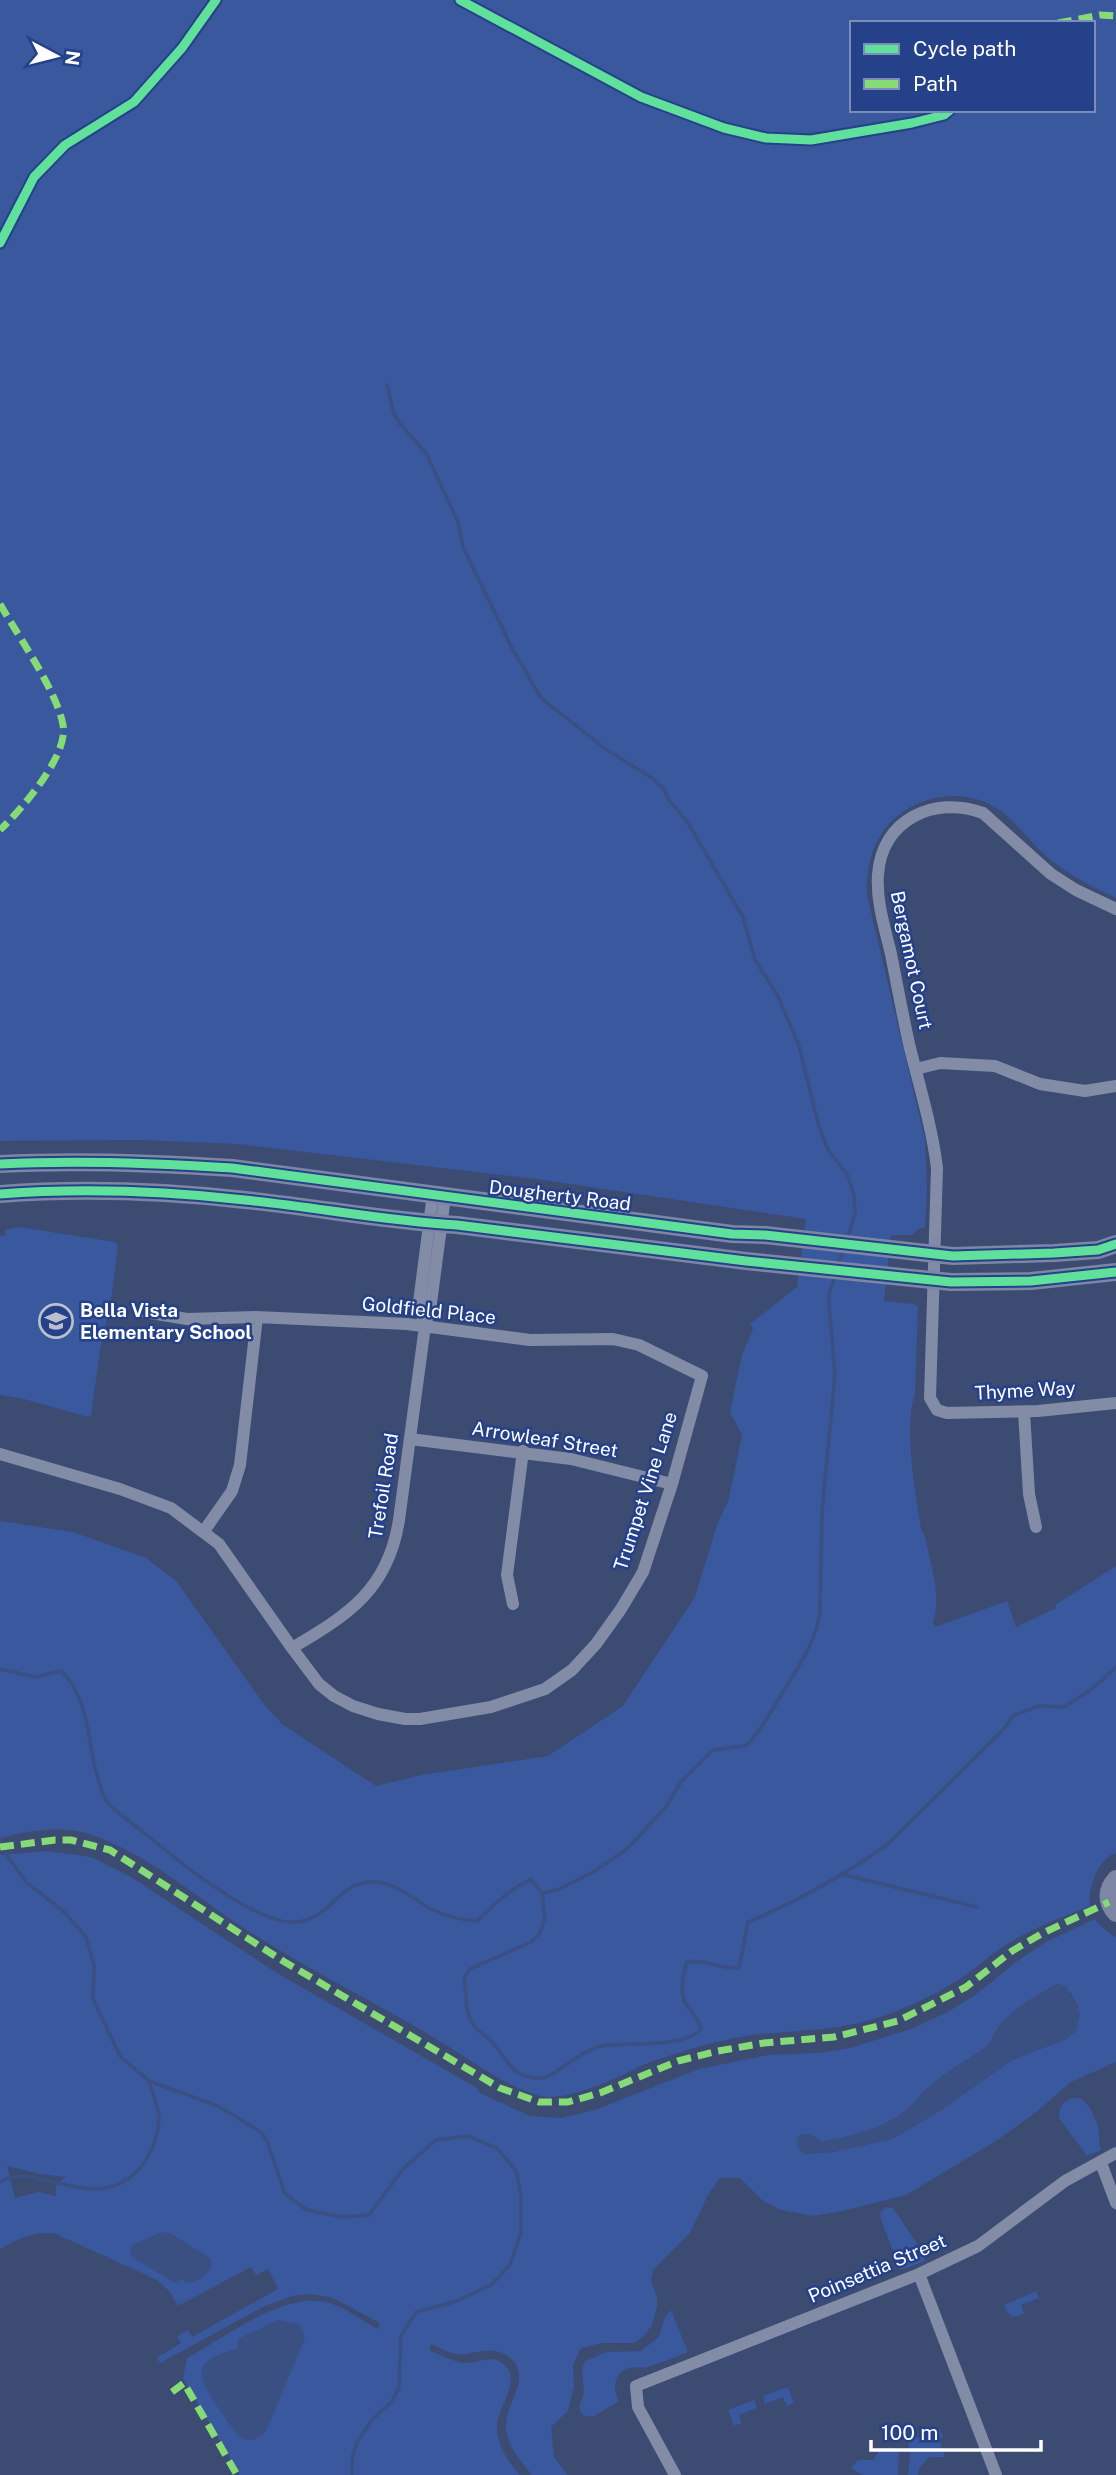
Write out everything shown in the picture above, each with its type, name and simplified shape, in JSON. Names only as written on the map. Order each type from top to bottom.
[{"type":"main road","name":"Dougherty Road","points":[[0,1164],[55,1161],[232,1168],[732,1234],[765,1234],[953,1256],[1016,1256],[1098,1250],[1116,1244]]},
{"type":"main road","points":[[0,1194],[84,1190],[197,1195],[951,1282],[1031,1281],[1116,1272]]},
{"type":"main road","points":[[1116,1879],[1108,1896],[1111,1908],[1116,1913]]},
{"type":"street","name":"Bergamot Court","points":[[937,1410],[930,1398],[937,1168],[933,1133],[916,1069],[877,891],[881,857],[887,843],[902,825],[917,814],[936,807],[955,806],[983,813],[1051,874],[1076,890],[1116,909]]},
{"type":"street","points":[[916,1069],[940,1063],[995,1066],[1040,1084],[1085,1091],[1116,1086]]},
{"type":"street","name":"Trefoil Road","points":[[292,1648],[339,1619],[367,1595],[382,1573],[397,1535],[425,1326],[419,1302],[439,1196]]},
{"type":"street","name":"Goldfield Place","points":[[145,1312],[187,1319],[257,1317],[425,1326],[530,1340],[614,1339],[639,1345],[702,1376]]},
{"type":"street","points":[[204,1531],[232,1491],[240,1465],[257,1317]]},
{"type":"street","name":"Trumpet Vine Lane","points":[[0,1454],[98,1482],[171,1508],[219,1544],[319,1684],[353,1706],[405,1719],[420,1719],[491,1707],[545,1689],[572,1670],[596,1644],[643,1572],[672,1484],[702,1376]]},
{"type":"street","name":"Thyme Way","points":[[937,1410],[947,1413],[1024,1412],[1116,1403]]},
{"type":"street","points":[[1024,1412],[1029,1494],[1036,1527]]},
{"type":"street","name":"Arrowleaf Street","points":[[410,1439],[523,1451],[604,1466],[672,1484]]},
{"type":"street","points":[[513,1604],[507,1575],[523,1451]]},
{"type":"street","name":"Poinsettia Street","points":[[676,2475],[638,2407],[636,2386],[919,2274],[978,2246],[1065,2181],[1116,2154]]},
{"type":"street","points":[[1101,2163],[1116,2203]]},
{"type":"street","points":[[919,2274],[996,2475]]},
{"type":"shaded area","points":[[0,0],[1116,0],[1116,898],[1080,880],[1055,863],[1001,811],[977,799],[964,796],[924,801],[891,822],[873,850],[867,883],[867,895],[925,1139],[925,1228],[920,1228],[912,1235],[891,1235],[884,1301],[914,1304],[918,1307],[915,1395],[910,1442],[921,1529],[925,1536],[936,1591],[933,1623],[935,1627],[1007,1601],[1016,1627],[1056,1608],[1055,1605],[1116,1566],[1116,1853],[1104,1861],[1096,1875],[1090,1891],[1090,1906],[1023,1935],[946,1987],[889,2014],[838,2027],[752,2035],[720,2041],[653,2061],[590,2089],[550,2097],[525,2091],[495,2076],[418,2028],[268,1943],[170,1876],[110,1842],[78,1831],[56,1829],[0,1838],[0,1521],[73,1532],[146,1558],[176,1581],[263,1703],[282,1724],[376,1786],[421,1775],[548,1756],[623,1706],[695,1597],[718,1522],[728,1502],[742,1435],[730,1412],[742,1355],[753,1329],[750,1324],[797,1287],[806,1219],[536,1179],[238,1144],[139,1140],[0,1141]]},
{"type":"shaded area","name":"Bella Vista Elementary School","points":[[19,1227],[115,1242],[118,1246],[91,1415],[88,1417],[0,1395],[0,1236],[5,1235],[5,1230]]},
{"type":"shaded area","points":[[47,1851],[91,1857],[131,1877],[277,1973],[477,2088],[480,2093],[530,2116],[560,2118],[595,2110],[699,2069],[768,2055],[819,2053],[850,2048],[914,2028],[975,1995],[1046,1942],[1095,1919],[1116,1938],[1116,2062],[1071,2082],[1035,2113],[996,2141],[906,2195],[813,2216],[781,2210],[763,2201],[740,2178],[720,2178],[708,2195],[690,2233],[653,2270],[651,2280],[657,2307],[652,2325],[645,2335],[634,2343],[602,2343],[581,2348],[573,2365],[574,2386],[568,2411],[551,2427],[554,2457],[568,2475],[532,2475],[512,2448],[506,2428],[519,2379],[514,2362],[498,2351],[457,2354],[431,2344],[429,2350],[454,2361],[470,2363],[493,2359],[508,2369],[510,2384],[498,2419],[497,2434],[504,2453],[520,2475],[240,2475],[183,2378],[187,2358],[256,2318],[294,2303],[330,2303],[378,2329],[380,2323],[331,2297],[308,2294],[292,2296],[263,2307],[160,2363],[157,2358],[181,2343],[177,2336],[188,2330],[192,2337],[278,2289],[268,2269],[256,2275],[251,2267],[178,2306],[170,2292],[157,2280],[54,2233],[26,2236],[0,2249],[0,1855]],"holes":[[[1057,1984],[1071,1993],[1078,2007],[1066,2039],[1012,2060],[941,2110],[892,2139],[832,2152],[804,2154],[798,2137],[802,2134],[816,2137],[822,2142],[833,2140],[875,2128],[904,2112],[937,2080],[985,2048],[1013,2012]],[[7,2166],[40,2174],[65,2177],[56,2186],[56,2196],[39,2192],[15,2198]]]},
{"type":"shaded area","points":[[1057,1984],[1066,1986],[1080,2015],[1076,2031],[1066,2039],[1012,2060],[941,2110],[892,2139],[832,2152],[804,2154],[799,2150],[796,2140],[802,2134],[812,2135],[822,2142],[865,2132],[895,2118],[937,2080],[985,2048],[1013,2012]]},
{"type":"shaded area","points":[[1080,2098],[1093,2114],[1099,2133],[1101,2150],[1087,2156],[1059,2118],[1064,2103]]},
{"type":"shaded area","points":[[886,2207],[893,2208],[924,2254],[925,2261],[900,2269],[880,2217],[881,2211]]},
{"type":"shaded area","points":[[162,2232],[172,2234],[211,2259],[205,2276],[193,2282],[188,2283],[181,2279],[175,2283],[133,2258],[130,2252],[132,2245]]},
{"type":"shaded area","points":[[1036,2291],[1039,2298],[1021,2305],[1024,2314],[1013,2317],[1008,2313],[1004,2305]]},
{"type":"shaded area","points":[[671,2310],[688,2352],[648,2367],[623,2370],[616,2382],[615,2391],[619,2401],[593,2417],[582,2415],[579,2407],[584,2393],[582,2369],[585,2361],[607,2352],[641,2351],[659,2337],[665,2317]]},
{"type":"shaded area","points":[[278,2320],[301,2325],[305,2338],[266,2431],[247,2440],[235,2431],[213,2400],[204,2381],[203,2367],[214,2357],[238,2348],[238,2339]]},
{"type":"shaded area","points":[[788,2387],[794,2403],[787,2406],[783,2397],[765,2404],[763,2396]]},
{"type":"shaded area","points":[[754,2400],[757,2408],[739,2415],[742,2423],[734,2426],[728,2410]]},
{"type":"shaded area","points":[[940,2429],[943,2437],[939,2439],[945,2457],[929,2457],[919,2468],[918,2475],[908,2475],[908,2441]]},
{"type":"shaded area","points":[[890,2447],[899,2452],[898,2475],[863,2475],[851,2468],[858,2460],[873,2460],[880,2450]]},
{"type":"waterway","points":[[387,385],[394,414],[426,453],[458,522],[463,547],[512,648],[541,698],[607,750],[652,778],[664,789],[669,800],[688,823],[743,917],[755,960],[778,996],[799,1046],[819,1127],[828,1150],[847,1174],[854,1195],[855,1213],[847,1240]]},
{"type":"waterway","points":[[838,1266],[843,1250]]},
{"type":"waterway","points":[[542,1893],[557,1890],[595,1871],[628,1848],[665,1808],[681,1782],[713,1750],[749,1743],[769,1715],[814,1636],[820,1612],[822,1512],[835,1374],[829,1305],[829,1293],[835,1277]]},
{"type":"waterway","points":[[0,1669],[35,1677],[61,1671],[71,1683],[83,1710],[96,1770],[107,1802],[120,1815],[223,1893],[275,1919],[291,1922],[307,1920],[354,1886],[374,1882],[397,1888],[443,1914],[477,1921],[502,1898],[531,1879],[542,1893],[545,1918],[540,1933],[531,1942],[470,1969],[464,1977],[467,2009],[474,2026],[492,2042],[516,2071],[539,2078],[554,2073],[591,2049],[608,2045],[671,2041],[694,2035],[701,2029],[683,1994],[687,1962],[739,1968],[748,1922],[819,1887],[887,1845],[1003,1730],[1014,1715],[1039,1706],[1064,1707],[1092,1689],[1116,1667]]},
{"type":"waterway","points":[[0,1840],[8,1857],[26,1882],[63,1911],[86,1937],[94,1965],[93,1999],[120,2056],[149,2081],[218,2106],[261,2132],[267,2141],[285,2194],[307,2210],[343,2217],[369,2215],[403,2169],[436,2140],[468,2136],[497,2148],[516,2171],[521,2195],[521,2233],[510,2265],[491,2285],[454,2302],[416,2312],[401,2336],[399,2388],[392,2401],[372,2420],[357,2442],[352,2458],[352,2475]]},
{"type":"waterway","points":[[841,1874],[977,1907]]},
{"type":"waterway","points":[[0,2182],[16,2177],[32,2177],[87,2189],[105,2188],[123,2182],[145,2162],[156,2137],[159,2117],[149,2081]]},
{"type":"marked path","points":[[1068,21],[1100,15],[1116,16]]},
{"type":"marked path","points":[[0,604],[45,680],[63,725],[59,751],[51,766],[31,796],[0,830]]},
{"type":"marked path","points":[[0,1847],[71,1840],[110,1850],[283,1961],[500,2088],[539,2102],[568,2102],[600,2093],[678,2061],[718,2051],[764,2043],[834,2037],[898,2021],[966,1987],[1012,1951],[1041,1934],[1109,1902]]},
{"type":"marked path","points":[[172,2392],[184,2383],[237,2475]]},
{"type":"cycle path","points":[[0,243],[34,177],[65,145],[134,102],[182,48],[216,0]]},
{"type":"cycle path","points":[[460,0],[641,97],[724,128],[766,138],[811,140],[912,123],[948,112]]},
{"type":"cycle path","points":[[0,1164],[58,1162],[232,1168],[732,1234],[765,1235],[953,1256],[1098,1250],[1116,1244]]},
{"type":"cycle path","points":[[0,1194],[92,1191],[215,1197],[746,1261],[951,1282],[1031,1281],[1116,1272]]},
{"type":"place","name":"Bella Vista Elementary School","points":[[56,1321]]}]
